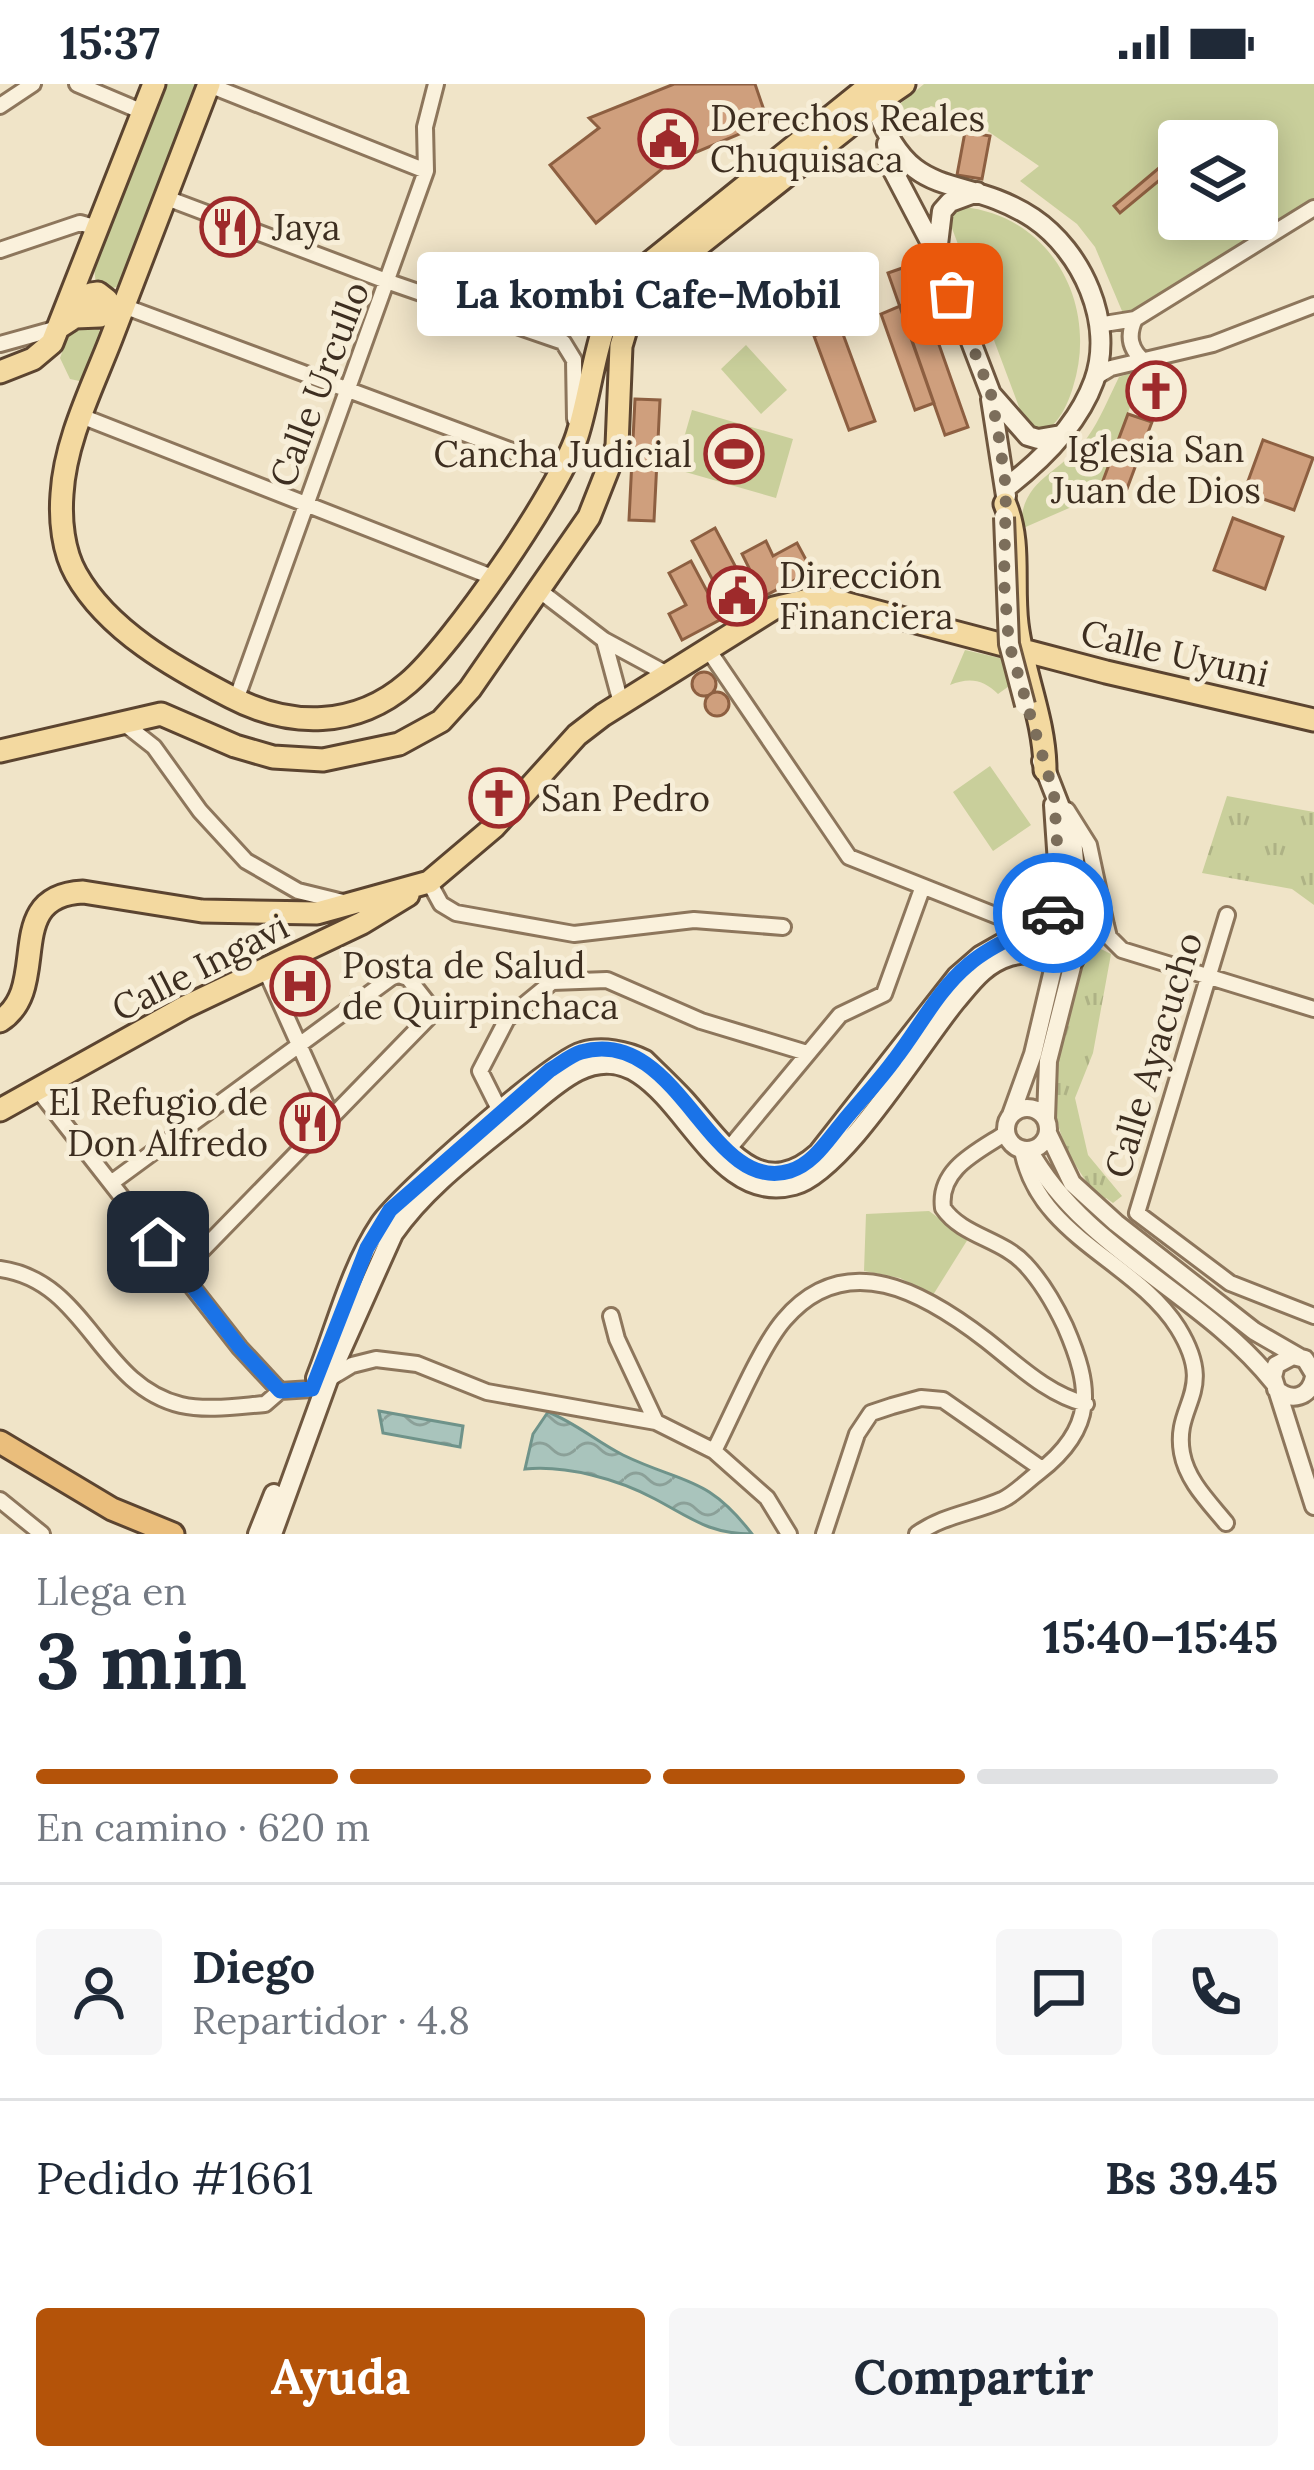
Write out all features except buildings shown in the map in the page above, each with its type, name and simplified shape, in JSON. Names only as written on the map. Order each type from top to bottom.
[{"type":"highway","points":[[0,1442],[112,1509],[173,1534]]},
{"type":"main road","points":[[103,311],[84,264],[154,84]]},
{"type":"main road","points":[[209,84],[164,197],[103,311],[62,492],[62,534],[76,573],[110,617],[172,664],[236,700],[284,718],[319,721],[374,708],[426,665],[492,577],[563,470],[612,301],[872,95],[904,84]]},
{"type":"main road","points":[[272,1534],[329,1377],[381,1256],[406,1215],[464,1160],[574,1073],[599,1064],[631,1068],[651,1083],[713,1156],[736,1173],[764,1186],[797,1185],[825,1170],[860,1130],[934,1028],[985,968],[1014,955],[1065,958],[1072,838],[1045,770],[1009,644],[1005,503],[991,394],[937,253],[887,158],[887,139],[872,95]]},
{"type":"main road","points":[[887,139],[922,176],[977,192],[1032,217],[1052,233],[1088,283],[1098,326],[1096,376],[1062,435],[1005,503]]},
{"type":"main road","points":[[937,253],[942,211],[950,202],[977,192]]},
{"type":"main road","points":[[0,751],[161,714],[273,757],[323,760],[399,744],[441,721],[589,518],[610,470],[620,426],[628,315],[640,279]]},
{"type":"main road","points":[[0,372],[46,352],[58,328],[103,311]]},
{"type":"main road","points":[[588,395],[621,370]]},
{"type":"main road","points":[[991,394],[1028,436],[1062,435]]},
{"type":"main road","points":[[588,395],[620,426]]},
{"type":"main road","points":[[1005,503],[1015,530],[1017,624],[1045,740],[1045,770]]},
{"type":"main road","name":"Calle Uyuni","points":[[430,882],[494,827],[577,735],[621,703],[774,608],[821,598],[1312,717]]},
{"type":"main road","points":[[0,1021],[10,1015],[20,998],[22,934],[29,919],[44,902],[66,892],[232,914],[317,913],[430,882]]},
{"type":"main road","name":"Calle Ingavi","points":[[0,1110],[185,1007],[362,923],[430,882]]},
{"type":"main road","points":[[258,1534],[378,1227],[390,1210],[500,1111],[579,1052],[631,1053],[645,1060],[686,1101],[727,1151],[764,1172],[781,1173],[806,1164],[895,1060],[957,976],[980,956],[1037,925],[1066,900]]},
{"type":"street","points":[[0,106],[33,84]]},
{"type":"street","points":[[77,84],[143,112]]},
{"type":"street","points":[[209,84],[426,171]]},
{"type":"street","name":"Calle Urcullo","points":[[236,700],[426,171],[425,127],[436,84]]},
{"type":"street","points":[[164,197],[563,342],[588,395]]},
{"type":"street","points":[[1098,326],[1136,319],[1314,208]]},
{"type":"street","points":[[0,250],[80,223],[98,228]]},
{"type":"street","points":[[1096,376],[1111,368],[1213,344],[1314,305]]},
{"type":"street","points":[[103,311],[349,392],[563,470]]},
{"type":"street","points":[[1136,319],[1132,347],[1145,362]]},
{"type":"street","points":[[0,344],[58,328]]},
{"type":"street","points":[[81,416],[492,577]]},
{"type":"street","points":[[540,591],[604,640],[668,674]]},
{"type":"street","points":[[604,640],[621,703]]},
{"type":"street","points":[[707,647],[850,857],[922,889],[1014,921],[1066,900]]},
{"type":"street","points":[[121,721],[154,747],[200,812],[246,861],[298,891],[354,904]]},
{"type":"street","points":[[1054,794],[1090,844],[1109,937],[1121,950],[1314,1009]]},
{"type":"street","points":[[430,882],[441,904],[456,913],[574,934],[694,920],[783,927]]},
{"type":"street","points":[[727,1151],[840,1015],[884,994],[922,889]]},
{"type":"street","name":"Calle Ayacucho","points":[[1226,915],[1137,1213],[1230,1283],[1314,1316]]},
{"type":"street","points":[[1065,958],[1008,1124],[1012,1144],[1026,1150],[1070,1208],[1245,1353],[1287,1397],[1301,1396],[1311,1388],[1310,1366]]},
{"type":"street","points":[[1026,1150],[1041,1145],[1047,1126],[1048,1061],[1065,958]]},
{"type":"street","points":[[265,969],[332,1118]]},
{"type":"street","points":[[111,1183],[396,974],[408,978],[430,1006],[430,1016],[181,1272]]},
{"type":"street","points":[[500,1111],[480,1072],[507,1019],[552,982],[607,980],[700,1021],[807,1053]]},
{"type":"street","points":[[38,1090],[280,1391]]},
{"type":"street","points":[[917,1534],[943,1517],[1004,1499],[1072,1442],[1086,1404],[1083,1367],[1059,1314],[1030,1269],[1009,1247],[951,1220],[943,1208],[941,1194],[960,1163],[1030,1108],[1047,1126],[1072,1183],[1254,1331],[1310,1366]]},
{"type":"street","points":[[1026,1150],[1026,1168],[1042,1200],[1070,1232],[1151,1295],[1177,1328],[1195,1362],[1181,1451],[1194,1484],[1226,1523]]},
{"type":"street","points":[[0,1269],[24,1272],[52,1288],[121,1370],[181,1405],[265,1404],[280,1391],[312,1389],[376,1358],[417,1364],[487,1393],[656,1422],[714,1450],[766,1498],[789,1534]]},
{"type":"street","points":[[714,1450],[780,1324],[807,1297],[833,1285],[868,1280],[941,1305],[1060,1398],[1086,1404]]},
{"type":"street","points":[[611,1316],[656,1422]]},
{"type":"street","points":[[1310,1366],[1281,1360],[1274,1371],[1314,1506]]},
{"type":"street","points":[[824,1534],[857,1434],[872,1413],[892,1406],[921,1398],[943,1400],[1042,1469]]},
{"type":"street","points":[[0,1499],[42,1534]]},
{"type":"green space","points":[[163,84],[196,84],[119,286],[107,290],[96,284],[94,268]]},
{"type":"green space","points":[[924,84],[1314,84],[1314,199],[1278,221],[1278,120],[1158,120],[1158,240],[1247,240],[1130,311],[1122,311],[1095,247],[1077,224],[1020,181],[1039,166],[970,119],[931,106],[899,129],[894,109]]},
{"type":"green space","points":[[963,207],[1021,227],[1044,246],[1073,296],[1079,356],[1073,387],[1062,413],[1043,432],[1025,423],[950,223],[956,209]]},
{"type":"green space","points":[[96,322],[101,335],[84,382],[70,379],[60,358],[72,325]]},
{"type":"green space","points":[[746,345],[787,390],[761,414],[721,369]]},
{"type":"green space","points":[[1144,369],[1101,486],[1083,502],[1021,529],[1027,498],[1087,438],[1119,377]]},
{"type":"green space","name":"Cancha Judicial","points":[[692,410],[793,439],[776,498],[675,469]]},
{"type":"green space","points":[[965,650],[1004,659],[1012,684],[998,694],[976,681],[950,685]]},
{"type":"green space","points":[[990,766],[1031,825],[993,851],[953,792]]},
{"type":"green space","points":[[1227,796],[1314,812],[1314,905],[1292,889],[1202,873]]},
{"type":"green space","points":[[1081,855],[1099,923],[1099,948],[1111,954],[1093,1053],[1075,1098],[1088,1155],[1122,1196],[1113,1203],[1106,1198],[1102,1202],[1078,1169],[1056,1114],[1057,1062],[1084,939]]},
{"type":"green space","points":[[929,1211],[968,1239],[933,1295],[900,1278],[864,1271],[866,1214]]},
{"type":"water","points":[[379,1411],[463,1426],[460,1447],[383,1433]]},
{"type":"water","points":[[548,1412],[623,1455],[707,1491],[752,1534],[712,1528],[608,1480],[574,1471],[525,1469],[533,1434]]},
{"type":"way so far","points":[[952,294],[991,394],[1005,470],[1009,644],[1054,794],[1061,907],[1053,913]]},
{"type":"place","name":"Derechos Reales Chuquisaca","points":[[668,139]]},
{"type":"place","name":"Jaya","points":[[230,227]]},
{"type":"place","name":"La kombi Cafe-Mobil","points":[[952,294]]},
{"type":"place","name":"Iglesia San Juan de Dios","points":[[1156,391]]},
{"type":"place","name":"Cancha Judicial","points":[[734,454]]},
{"type":"place","name":"Dirección Financiera","points":[[737,596]]},
{"type":"place","name":"San Pedro","points":[[499,798]]},
{"type":"place","name":"Posta de Salud de Quirpinchaca","points":[[300,986]]},
{"type":"place","name":"El Refugio de Don Alfredo","points":[[310,1123]]},
{"type":"route","points":[[158,1242],[240,1348],[280,1391],[312,1389],[367,1248],[390,1210],[550,1070],[579,1052],[631,1053],[645,1060],[686,1101],[727,1151],[764,1172],[793,1171],[818,1153],[969,964],[1053,913]]}]
